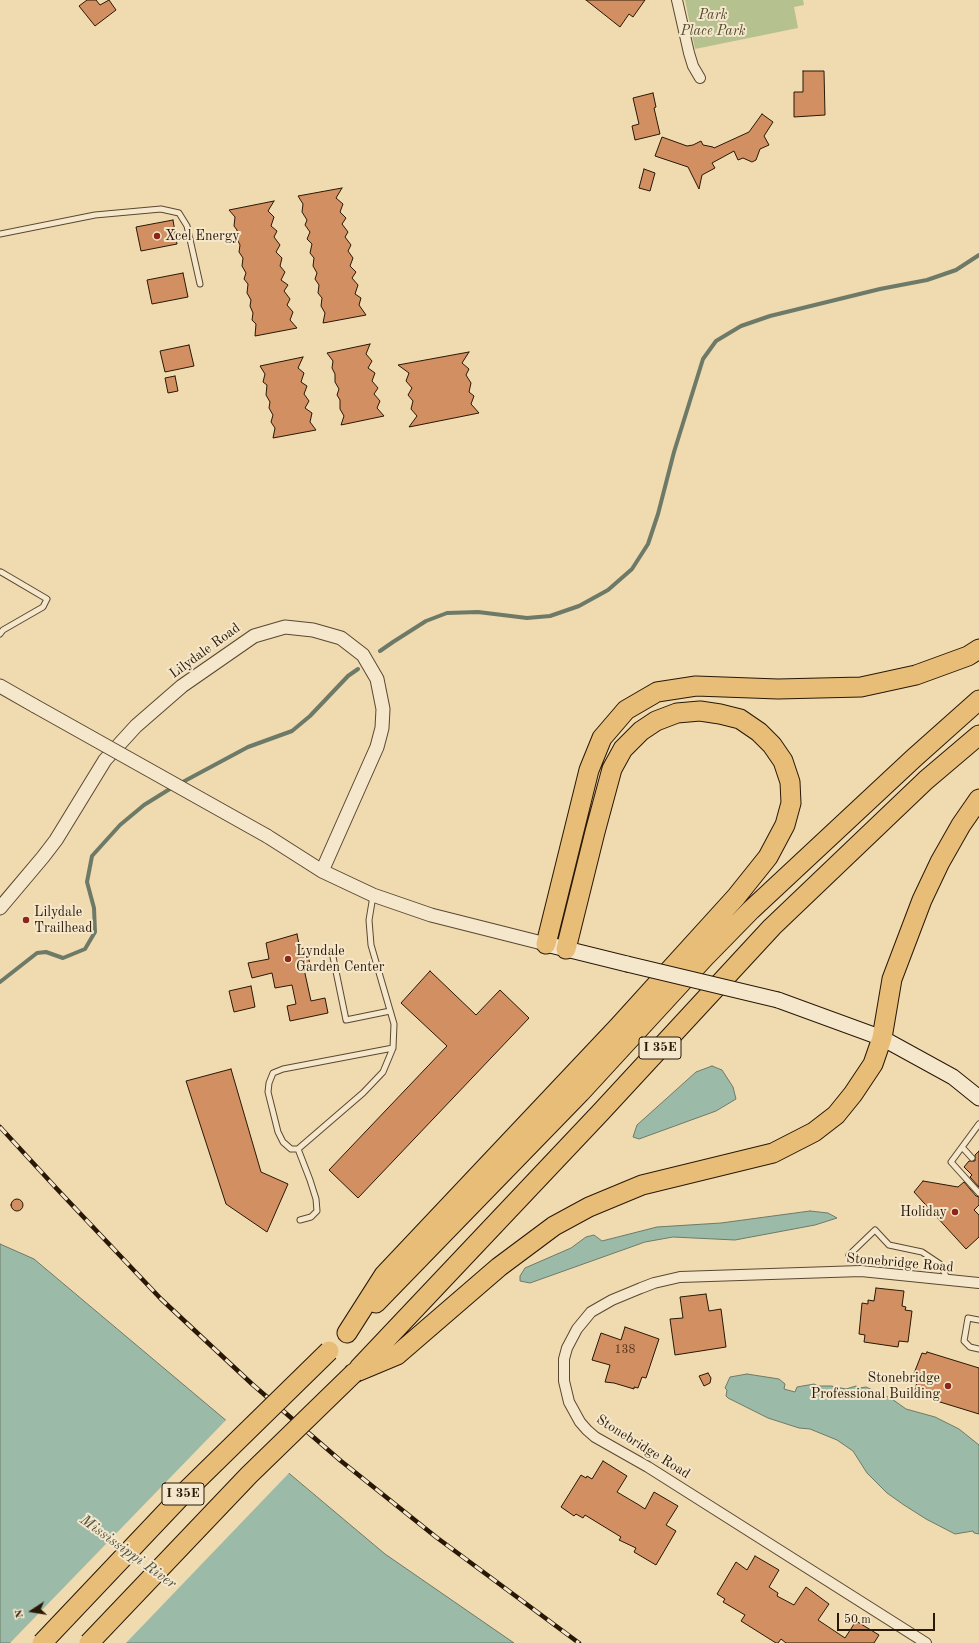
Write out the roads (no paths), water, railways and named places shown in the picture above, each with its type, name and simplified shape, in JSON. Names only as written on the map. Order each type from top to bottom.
[{"type":"highway","points":[[546,944],[588,770],[602,738],[626,710],[657,692],[696,686],[778,689],[861,686],[916,675],[968,656],[979,650]]},
{"type":"highway","name":"I 35E","points":[[42,1643],[187,1490],[347,1333],[580,1093],[705,957],[741,921],[914,758],[979,700]]},
{"type":"highway","points":[[347,1333],[384,1275],[618,1027],[736,898],[768,857],[785,824],[791,803],[790,782],[783,761],[759,732],[740,719],[700,711],[677,714],[656,721],[641,731],[623,749],[612,769],[566,949]]},
{"type":"highway","name":"I 35E","points":[[88,1643],[249,1475],[354,1373],[600,1113],[772,927],[926,780],[979,735]]},
{"type":"highway","points":[[354,1373],[397,1355],[499,1267],[554,1226],[589,1207],[642,1185],[773,1153],[814,1132],[836,1115],[853,1094],[873,1064],[882,1038],[892,979],[922,900],[940,862],[961,825],[979,799]]},
{"type":"main road","points":[[546,944],[778,1000],[882,1038],[953,1077],[979,1098]]},
{"type":"street","points":[[677,0],[689,53],[693,66],[700,78]]},
{"type":"street","name":"Lilydale Road","points":[[0,908],[56,840],[105,760],[136,726],[182,686],[254,636],[285,626],[314,630],[341,638],[363,654],[377,679],[383,709],[382,728],[377,747],[322,871]]},
{"type":"street","points":[[0,686],[267,836],[322,871],[373,895],[431,915],[546,944]]},
{"type":"street","name":"Stonebridge Road","points":[[926,1643],[648,1467],[595,1437],[586,1430],[569,1402],[564,1381],[564,1359],[567,1348],[577,1329],[591,1312],[612,1300],[668,1279],[694,1276],[861,1271],[979,1283]]},
{"type":"lane","points":[[0,234],[95,215],[161,209],[179,213],[187,226],[200,284]]},
{"type":"lane","points":[[0,634],[3,630],[43,607],[47,599],[1,572]]},
{"type":"lane","points":[[373,895],[369,920],[370,945],[394,1024],[393,1048],[383,1072],[363,1093],[298,1149],[291,1149],[283,1142],[278,1132],[268,1092],[269,1083],[273,1073],[283,1069],[393,1048]]},
{"type":"lane","points":[[332,952],[346,1020],[390,1010]]},
{"type":"lane","points":[[979,1124],[977,1132],[951,1162],[979,1193]]},
{"type":"lane","points":[[962,1148],[972,1158]]},
{"type":"lane","points":[[298,1149],[316,1199],[317,1211],[311,1217],[300,1220]]},
{"type":"lane","points":[[849,1255],[875,1230],[889,1245],[922,1252],[940,1264],[948,1281]]},
{"type":"lane","points":[[979,1320],[968,1318],[964,1341],[970,1347],[979,1349]]},
{"type":"water","points":[[712,1066],[722,1070],[733,1087],[736,1099],[716,1111],[639,1139],[633,1137],[637,1125],[696,1072]]},
{"type":"water","points":[[810,1211],[828,1213],[837,1218],[815,1225],[735,1240],[673,1237],[645,1242],[530,1283],[520,1281],[520,1276],[525,1268],[571,1248],[586,1237],[594,1235],[602,1241],[657,1227],[721,1223]]},
{"type":"water","name":"Mississippi River","points":[[0,1244],[34,1259],[385,1554],[514,1643],[0,1643]]},
{"type":"water","points":[[747,1374],[779,1379],[785,1384],[784,1389],[795,1392],[797,1387],[814,1384],[818,1386],[831,1386],[846,1389],[856,1386],[860,1388],[866,1387],[892,1399],[906,1409],[935,1417],[959,1429],[979,1445],[979,1534],[974,1533],[973,1531],[955,1534],[926,1519],[904,1505],[887,1493],[867,1473],[853,1451],[837,1440],[810,1429],[799,1428],[768,1418],[728,1398],[726,1396],[727,1390],[725,1388],[730,1377]]},
{"type":"waterway","points":[[380,651],[426,621],[447,613],[478,612],[527,618],[550,616],[579,606],[608,590],[632,569],[648,544],[658,514],[674,452],[703,359],[716,341],[741,326],[770,316],[880,289],[927,280],[956,270],[979,255]]},
{"type":"waterway","points":[[179,784],[248,747],[292,731],[310,716],[348,676],[358,669]]},
{"type":"waterway","points":[[0,982],[37,953],[46,952],[63,958],[85,949],[95,932],[94,908],[87,882],[92,856],[120,825],[144,805],[173,787]]},
{"type":"railway","points":[[0,1127],[161,1299],[252,1384],[341,1461],[436,1537],[579,1643]]},
{"type":"place","name":"Xcel Energy","points":[[157,236]]},
{"type":"place","name":"Lilydale Trailhead","points":[[26,920]]},
{"type":"place","name":"Lyndale Garden Center","points":[[288,959]]},
{"type":"place","name":"Holiday","points":[[955,1212]]},
{"type":"place","name":"Stonebridge Professional Building","points":[[948,1386]]},
{"type":"park label","name":"Park Place Park","points":[[713,24]]}]
